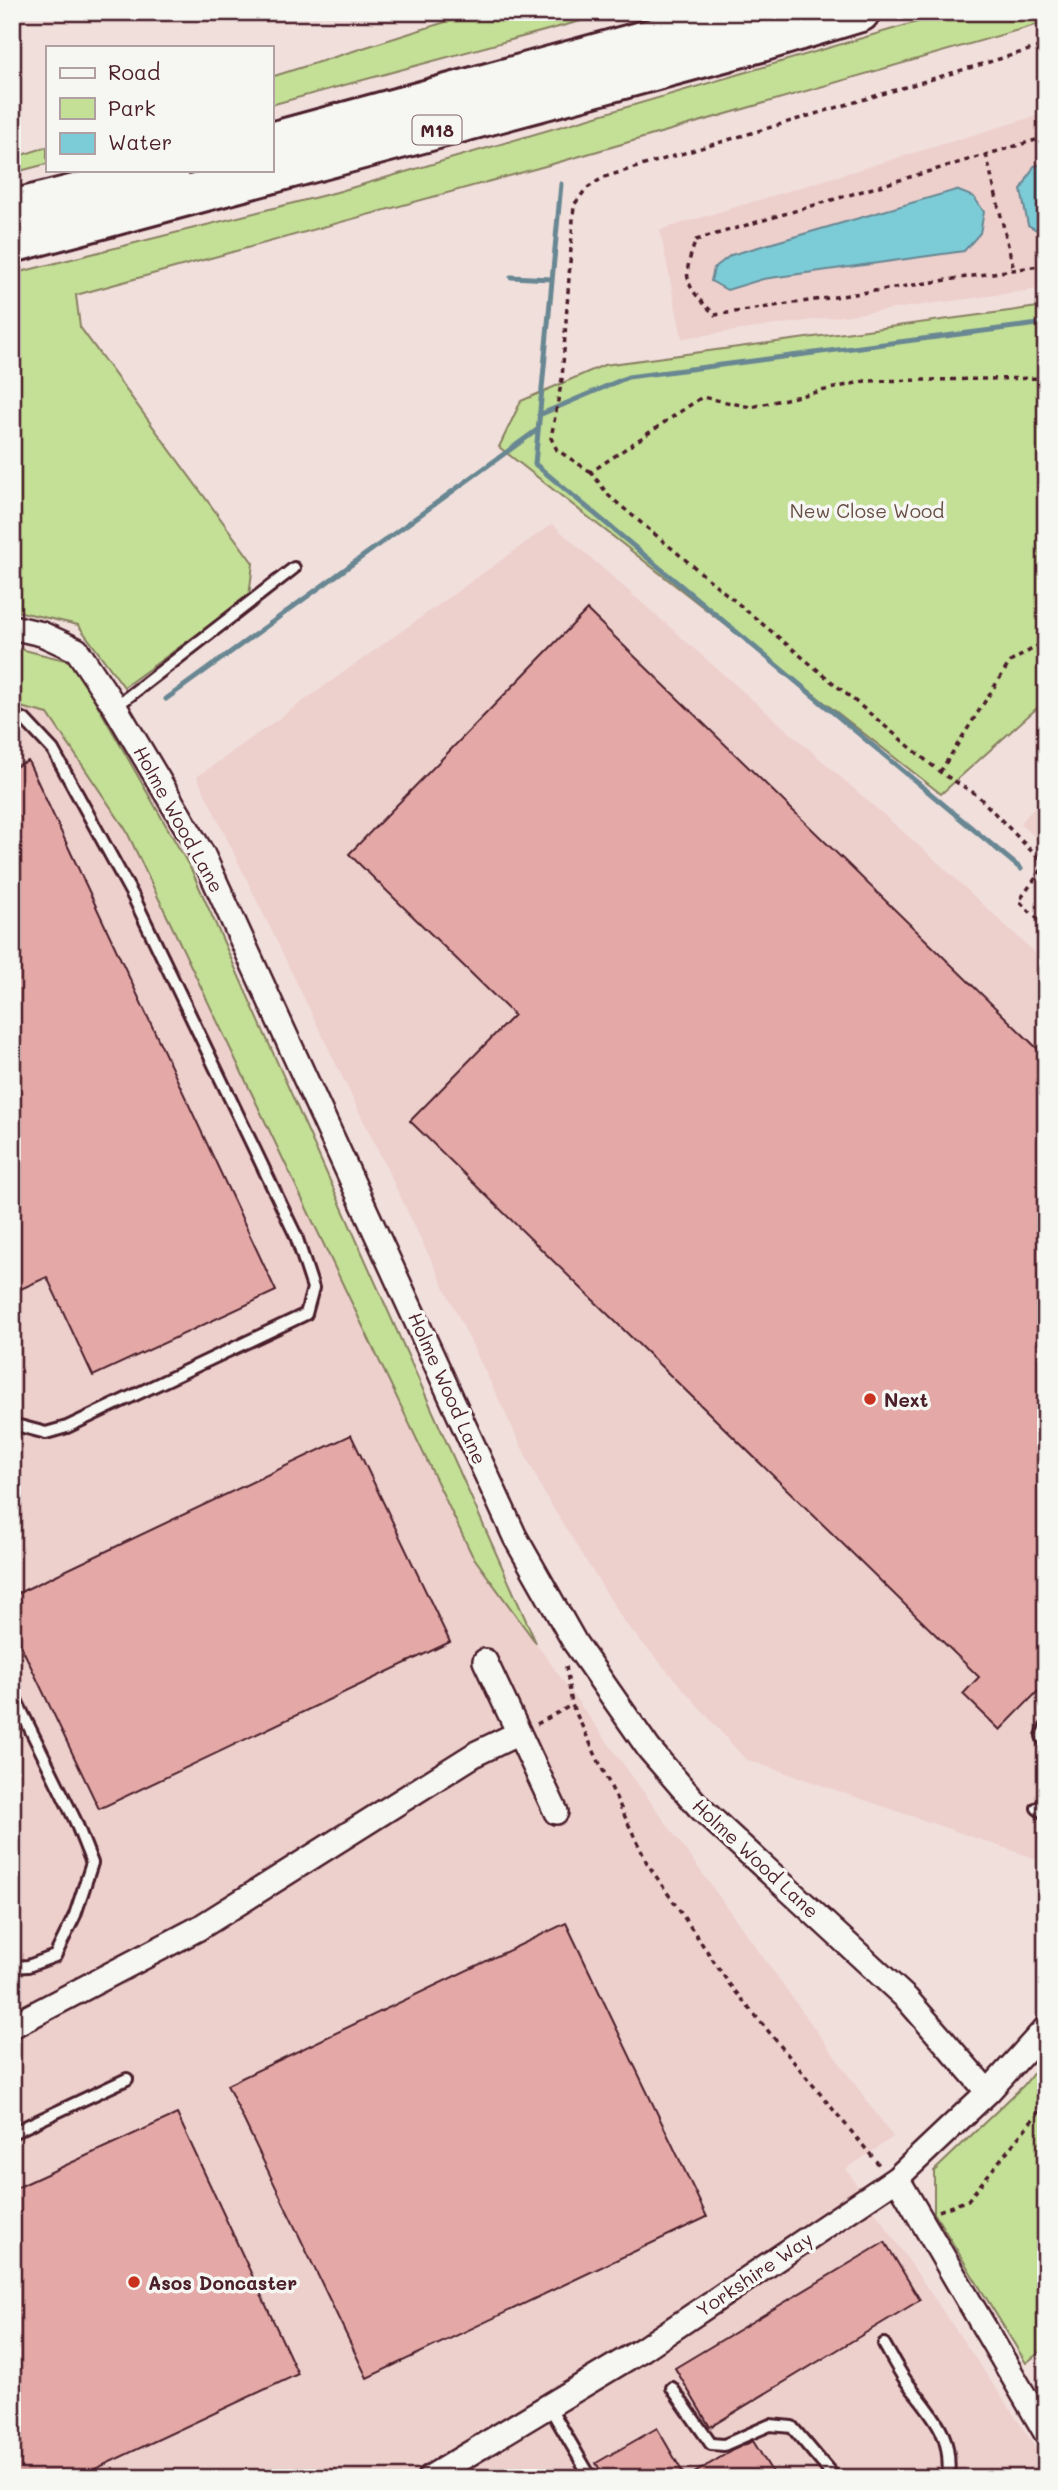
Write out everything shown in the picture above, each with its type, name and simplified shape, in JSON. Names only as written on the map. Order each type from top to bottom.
[{"type":"highway","name":"M18","points":[[273,141],[749,12]]},
{"type":"highway","name":"M18","points":[[12,243],[586,90],[859,12]]},
{"type":"highway","points":[[12,210],[162,172]]},
{"type":"street","name":"Holme Wood Lane","points":[[12,627],[42,634],[77,650],[116,707],[203,855],[515,1537],[575,1643],[649,1749],[699,1807],[907,1999],[988,2092]]},
{"type":"street","points":[[485,1661],[556,1812]]},
{"type":"street","points":[[12,2026],[199,1928],[477,1754],[519,1733]]},
{"type":"street","name":"Yorkshire Way","points":[[429,2478],[643,2349],[897,2178],[988,2092],[1046,2028]]},
{"type":"street","points":[[897,2178],[1046,2432]]},
{"type":"lane","points":[[116,707],[294,568]]},
{"type":"lane","points":[[12,715],[25,720],[53,750],[134,898],[296,1236],[313,1288],[306,1314],[67,1427],[46,1433],[12,1424]]},
{"type":"lane","points":[[12,1692],[75,1820],[92,1863],[75,1915],[55,1956],[28,1966],[12,1967]]},
{"type":"lane","points":[[1046,1727],[1042,1736],[1046,1745]]},
{"type":"lane","points":[[12,2133],[127,2079]]},
{"type":"lane","points":[[884,2344],[906,2381],[937,2418],[946,2441],[948,2478]]},
{"type":"lane","points":[[672,2388],[711,2444],[724,2445],[750,2431],[770,2425],[792,2427],[835,2478]]},
{"type":"lane","points":[[549,2406],[591,2478]]},
{"type":"path","points":[[1046,46],[604,177],[586,189],[574,205],[562,379],[551,438],[557,450],[591,472],[609,496],[940,772],[977,796],[1045,864],[1019,901],[1046,927]]},
{"type":"path","points":[[1046,136],[696,240],[685,269],[692,293],[715,315],[1046,265]]},
{"type":"path","points":[[986,154],[1014,270]]},
{"type":"path","points":[[591,472],[702,397],[751,407],[865,381],[1046,378]]},
{"type":"path","points":[[940,772],[1010,662],[1046,641]]},
{"type":"path","points":[[575,1643],[565,1654],[572,1705],[647,1863],[730,1985],[876,2163],[897,2178]]},
{"type":"path","points":[[519,1733],[572,1705]]},
{"type":"path","points":[[921,2218],[968,2200],[1046,2103]]},
{"type":"shaded area","points":[[1046,113],[1046,288],[682,338],[660,230]]},
{"type":"shaded area","points":[[552,524],[934,859],[1046,963],[1046,1862],[745,1759],[625,1623],[545,1495],[197,777]]},
{"type":"shaded area","points":[[12,705],[48,714],[126,830],[472,1555],[893,2137],[846,2169],[1031,2440],[1046,2468],[1046,2478],[12,2478]]},
{"type":"shaded area","points":[[1046,794],[1046,846],[1020,824]]},
{"type":"green space","points":[[477,12],[614,12],[273,104],[273,76]]},
{"type":"green space","points":[[951,12],[1046,12],[1046,22],[549,165],[76,295],[80,327],[253,563],[249,597],[124,687],[78,625],[12,610],[12,274],[337,192]]},
{"type":"green space","points":[[46,147],[46,164],[12,173],[12,158]]},
{"type":"green space","name":"New Close Wood","points":[[1046,306],[1046,700],[941,794],[499,447],[521,401],[604,365]]},
{"type":"green space","points":[[12,647],[73,662],[192,871],[536,1643],[472,1555],[126,830],[48,714],[12,705]]},
{"type":"green space","points":[[1046,2057],[1046,2347],[1026,2363],[934,2213],[934,2171],[1024,2085]]},
{"type":"water","points":[[1046,163],[1046,235],[1028,225],[1021,190],[1034,166]]},
{"type":"water","points":[[956,190],[974,197],[984,212],[980,233],[964,251],[763,279],[727,290],[711,281],[714,268],[731,255]]},
{"type":"building","name":"Next","points":[[587,610],[1046,1057],[1046,1683],[1000,1730],[963,1694],[979,1677],[410,1121],[514,1015],[349,854]]},
{"type":"building","points":[[28,761],[276,1291],[93,1376],[47,1277],[12,1293],[12,768]]},
{"type":"building","points":[[351,1435],[450,1642],[99,1809],[12,1627],[12,1596]]},
{"type":"building","points":[[566,1923],[707,2217],[367,2378],[227,2085]]},
{"type":"building","name":"Asos Doncaster","points":[[177,2114],[298,2374],[76,2478],[12,2478],[12,2190]]},
{"type":"building","points":[[885,2242],[920,2300],[710,2427],[675,2368]]},
{"type":"building","points":[[657,2428],[686,2478],[605,2478],[596,2463]]},
{"type":"building","points":[[753,2441],[776,2478],[686,2478],[733,2450]]},
{"type":"waterway","points":[[561,184],[535,464],[1021,869]]},
{"type":"waterway","points":[[511,277],[551,279]]},
{"type":"waterway","points":[[539,415],[628,377],[1046,323]]},
{"type":"waterway","points":[[166,699],[537,430]]},
{"type":"place","name":"Next","points":[[870,1399]]},
{"type":"place","name":"Asos Doncaster","points":[[134,2282]]}]
